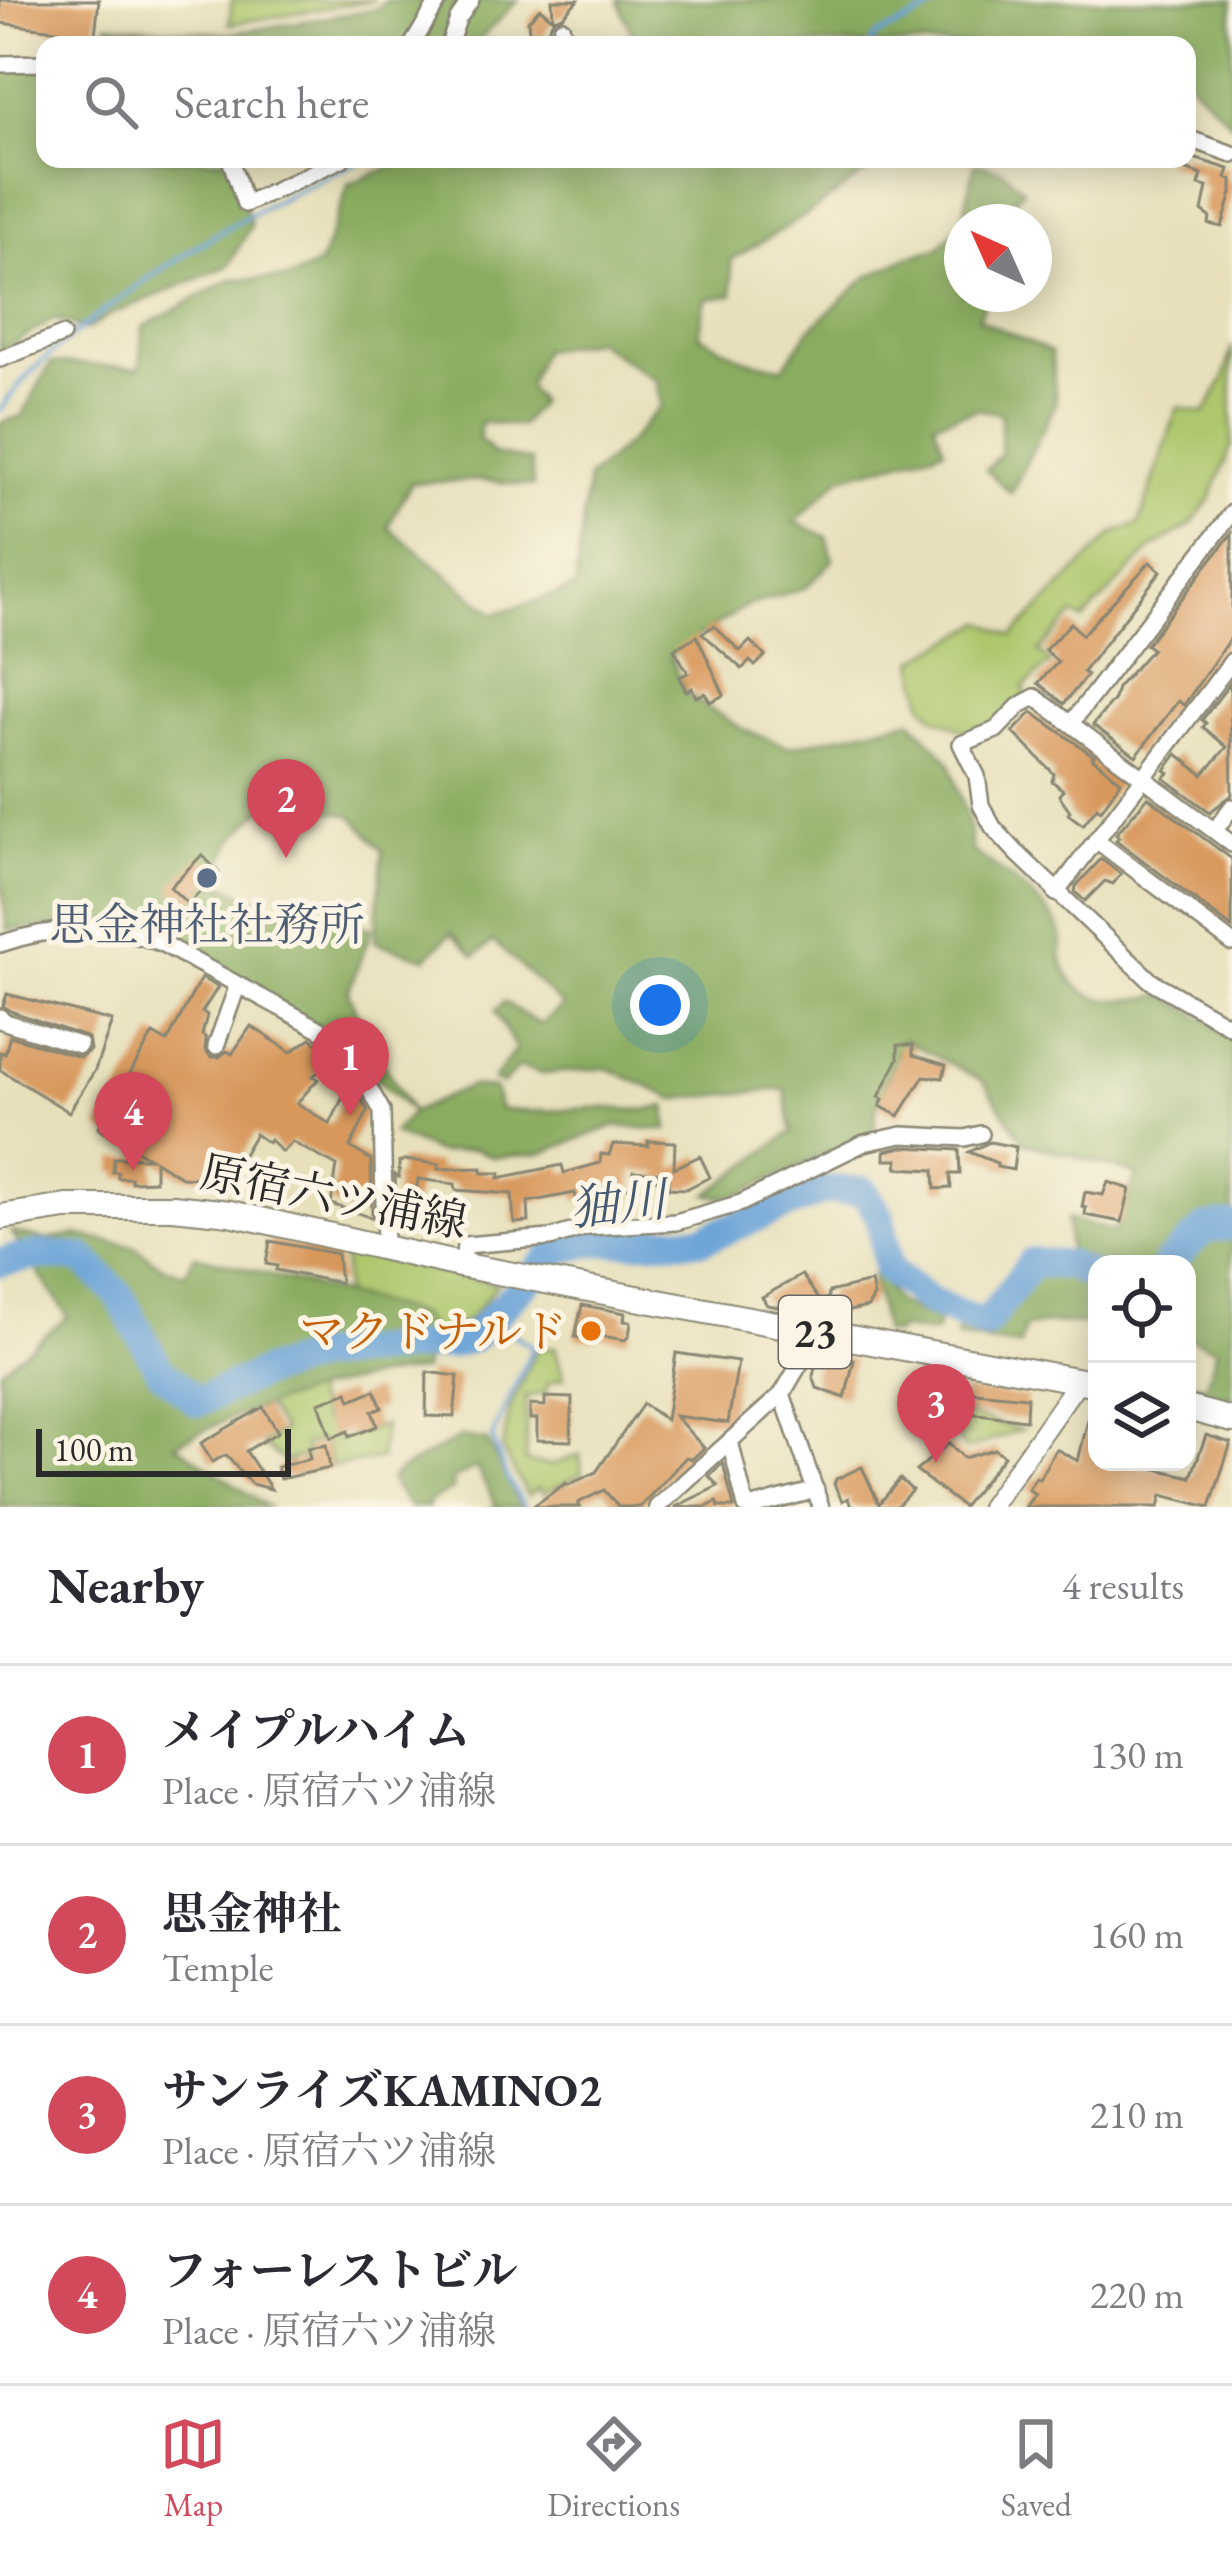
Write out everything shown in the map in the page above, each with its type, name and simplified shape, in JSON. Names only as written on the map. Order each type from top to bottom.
[{"type":"main road","name":"原宿六ツ浦線","points":[[0,1217],[66,1208],[173,1207],[283,1222],[463,1265],[818,1333]]},
{"type":"main road","name":"23","points":[[818,1333],[1088,1382]]},
{"type":"main road","points":[[1196,1410],[1232,1420]]},
{"type":"street","points":[[418,36],[440,0]]},
{"type":"street","points":[[452,36],[470,0]]},
{"type":"street","points":[[0,64],[36,63]]},
{"type":"street","points":[[1196,142],[1232,154]]},
{"type":"street","points":[[233,168],[245,204],[323,168]]},
{"type":"street","points":[[0,359],[62,335]]},
{"type":"street","points":[[1072,722],[1232,513]]},
{"type":"street","points":[[1056,893],[1232,661]]},
{"type":"street","points":[[1232,844],[1035,697],[996,730],[961,744],[993,827],[1056,893],[1150,981],[1232,1027]]},
{"type":"street","points":[[1214,830],[1232,807]]},
{"type":"street","points":[[1096,840],[1232,943]]},
{"type":"street","points":[[0,944],[75,929],[121,931],[161,943],[327,1033],[359,1070],[382,1111],[385,1248]]},
{"type":"street","points":[[216,1046],[237,987]]},
{"type":"street","points":[[0,1017],[80,1045]]},
{"type":"street","points":[[463,1265],[465,1245],[550,1238],[588,1227],[676,1222],[741,1203],[864,1144],[902,1135],[965,1138],[981,1134]]},
{"type":"street","points":[[657,1507],[782,1394],[818,1333]]},
{"type":"street","points":[[990,1507],[1088,1383]]},
{"type":"street","points":[[730,1441],[749,1507],[818,1498],[782,1394]]},
{"type":"green space","points":[[232,0],[375,0],[229,24]]},
{"type":"green space","points":[[386,0],[518,0],[483,36],[102,36],[107,24],[229,34],[377,9]]},
{"type":"green space","points":[[618,0],[1232,0],[1232,124],[1196,88],[1196,36],[633,36]]},
{"type":"green space","points":[[36,63],[36,168],[233,168],[251,225],[228,266],[109,315],[86,330],[55,319],[0,351],[0,64]]},
{"type":"green space","points":[[388,168],[872,168],[731,260],[733,295],[706,299],[699,335],[744,359],[783,368],[809,330],[866,278],[908,257],[938,249],[944,242],[944,312],[981,312],[979,319],[1051,352],[1056,403],[1011,493],[986,470],[1001,453],[1001,413],[977,409],[934,422],[944,449],[841,477],[795,522],[827,537],[833,560],[807,587],[746,606],[670,655],[685,693],[742,729],[788,747],[911,720],[949,761],[968,820],[972,851],[1021,887],[1055,921],[1062,935],[1062,960],[1078,987],[1117,1000],[1162,995],[1209,1021],[1232,1042],[1232,1219],[1201,1225],[1166,1255],[1088,1255],[1088,1267],[1069,1259],[1067,1219],[1115,1232],[1137,1174],[1024,1142],[983,1081],[903,1039],[876,1108],[874,1131],[738,1195],[708,1194],[792,1132],[785,1089],[675,1099],[607,1068],[541,1074],[519,1066],[503,1084],[493,1080],[516,1049],[495,1011],[504,1002],[540,1025],[563,1006],[493,941],[475,956],[451,933],[426,958],[375,942],[383,851],[352,815],[272,799],[234,838],[214,879],[268,907],[372,928],[348,992],[364,1030],[412,1112],[357,1059],[162,933],[101,922],[7,930],[0,868],[0,423],[22,416],[51,363],[140,368],[143,327],[232,279],[288,279],[320,264],[349,184]],"holes":[[[594,340],[656,380],[661,405],[588,478],[575,588],[495,614],[388,527],[411,483],[484,480],[533,486],[531,461],[493,454],[479,438],[481,422],[520,426],[539,403],[528,385],[542,351]]]},
{"type":"green space","points":[[974,168],[1002,170],[1023,189],[1014,204],[966,204]]},
{"type":"green space","points":[[1232,346],[1232,445],[1210,500],[1189,526],[1151,549],[1083,620],[1073,615],[1039,651],[1051,662],[1023,688],[1027,694],[999,722],[965,731],[935,717],[923,704],[915,660],[984,622],[1013,636],[1114,533],[1139,524],[1178,407],[1205,413],[1224,379]]},
{"type":"green space","points":[[471,1086],[495,1089],[499,1109],[666,1106],[668,1130],[613,1126],[540,1154],[494,1157],[474,1149],[438,1153],[393,1133],[412,1112]]},
{"type":"green space","points":[[1232,1230],[1232,1398],[1196,1388],[1196,1384],[1206,1385],[1217,1349],[1196,1341],[1196,1255],[1184,1255],[1208,1232]]},
{"type":"green space","points":[[11,1232],[46,1240],[76,1235],[135,1247],[162,1267],[185,1274],[195,1255],[421,1315],[430,1328],[423,1370],[296,1396],[175,1444],[268,1507],[0,1507],[0,1370],[68,1317]]},
{"type":"green space","points":[[344,1251],[497,1284],[460,1325],[429,1337],[430,1328],[344,1295]]},
{"type":"green space","points":[[1034,1267],[1068,1270],[1088,1278],[1088,1324],[1025,1327],[1020,1346],[956,1337],[960,1328],[990,1329],[1015,1301]]},
{"type":"green space","points":[[877,1273],[896,1302],[938,1321],[935,1333],[898,1329],[896,1334],[884,1333],[872,1275]]},
{"type":"green space","points":[[555,1347],[564,1378],[548,1383],[546,1393],[526,1397],[526,1462],[550,1465],[580,1455],[582,1474],[544,1493],[538,1488],[528,1496],[502,1450],[510,1409],[536,1350]]},
{"type":"green space","points":[[312,1390],[323,1421],[329,1419],[337,1441],[384,1425],[380,1459],[332,1467],[324,1441],[304,1445],[306,1458],[290,1459],[293,1467],[262,1445],[283,1431],[265,1405]]},
{"type":"green space","points":[[940,1407],[1021,1430],[966,1450],[935,1412]]},
{"type":"green space","points":[[461,1437],[487,1441],[521,1507],[493,1507],[476,1467],[451,1481],[453,1489],[427,1503],[428,1507],[409,1507],[390,1480]]},
{"type":"building","points":[[0,0],[99,0],[95,35],[0,23]]},
{"type":"building","points":[[552,0],[578,0],[554,19],[543,36],[529,30],[528,21],[540,8],[553,19]]},
{"type":"building","points":[[1196,159],[1229,169],[1226,178],[1232,180],[1232,193],[1222,227],[1209,224],[1210,217],[1202,211],[1207,187],[1199,185],[1202,175],[1182,168],[1196,168]]},
{"type":"building","points":[[1232,533],[1232,635],[1184,705],[1178,701],[1136,756],[1093,725],[1117,688],[1152,649],[1146,645]]},
{"type":"building","points":[[1150,562],[1161,571],[1064,704],[1038,683],[1058,662],[1045,650],[1071,623],[1082,635]]},
{"type":"building","points":[[714,626],[740,651],[750,641],[765,656],[755,666],[750,661],[742,669],[702,633]]},
{"type":"building","points":[[697,636],[724,695],[710,702],[705,693],[696,697],[692,688],[686,691],[679,677],[688,673],[674,649]]},
{"type":"building","points":[[1230,683],[1232,795],[1210,812],[1164,778],[1169,773],[1165,770],[1177,754],[1203,775],[1227,747],[1203,727],[1202,720]]},
{"type":"building","points":[[1032,712],[1121,781],[1101,810],[1097,807],[1083,825],[1068,814],[1059,795],[1063,790],[1052,781],[1054,774],[1013,732]]},
{"type":"building","points":[[1148,797],[1232,859],[1232,928],[1116,840]]},
{"type":"building","points":[[202,855],[219,873],[188,904],[170,887]]},
{"type":"building","points":[[1101,859],[1121,874],[1113,884],[1105,881],[1085,901],[1075,892],[1076,886]]},
{"type":"building","points":[[201,978],[218,987],[202,1012],[207,1015],[202,1035],[211,1057],[227,1051],[232,1054],[251,1026],[291,1052],[311,1038],[335,1060],[313,1076],[318,1079],[297,1103],[330,1124],[346,1091],[362,1100],[368,1111],[350,1147],[371,1160],[372,1218],[331,1204],[337,1166],[292,1142],[282,1152],[255,1134],[228,1180],[181,1177],[155,1161],[155,1181],[131,1182],[113,1172],[114,1158],[150,1158],[98,1128],[153,1034],[167,1042]]},
{"type":"building","points":[[7,994],[112,1021],[95,1070],[69,1112],[0,1070],[0,1052],[5,1054],[10,1036],[80,1057],[90,1050],[88,1038],[10,1011],[3,1006]]},
{"type":"building","points":[[898,1045],[913,1045],[913,1055],[946,1065],[943,1078],[924,1076],[899,1116],[880,1106],[883,1099],[879,1097],[898,1059]]},
{"type":"building","points":[[648,1141],[675,1142],[674,1168],[700,1156],[710,1177],[686,1189],[668,1188],[669,1180],[650,1179],[662,1173],[633,1171],[631,1188],[623,1188],[622,1193],[589,1190],[591,1196],[577,1201],[575,1193],[528,1202],[529,1222],[514,1223],[512,1194],[456,1190],[455,1184],[418,1179],[413,1208],[396,1205],[395,1175],[399,1177],[399,1162],[406,1160],[439,1164],[438,1169],[482,1168],[482,1173],[500,1173],[499,1178],[562,1165],[564,1173],[600,1163],[601,1154],[609,1155],[613,1144],[648,1146]]},
{"type":"building","points":[[990,1142],[1016,1147],[1013,1170],[969,1152]]},
{"type":"building","points":[[903,1147],[959,1150],[960,1174],[950,1174],[951,1188],[935,1189],[934,1170],[897,1168],[898,1160],[885,1160],[885,1151]]},
{"type":"building","points":[[1108,1182],[1130,1189],[1122,1222],[1085,1215],[1082,1207],[1085,1192],[1103,1195]]},
{"type":"building","points":[[270,1241],[337,1254],[340,1283],[266,1264]]},
{"type":"building","points":[[802,1275],[820,1301],[802,1312],[767,1305],[762,1297]]},
{"type":"building","points":[[871,1282],[874,1296],[868,1307],[825,1316],[829,1292]]},
{"type":"building","points":[[582,1305],[625,1313],[624,1321],[631,1322],[629,1336],[625,1340],[575,1337]]},
{"type":"building","points":[[676,1353],[738,1362],[728,1423],[675,1416],[704,1448],[692,1459],[686,1457],[640,1507],[619,1507],[604,1490],[578,1503],[580,1507],[532,1507],[566,1483],[596,1472],[643,1404],[666,1420]]},
{"type":"building","points":[[824,1353],[854,1360],[845,1398],[817,1388],[813,1376]]},
{"type":"building","points":[[427,1372],[458,1376],[454,1417],[426,1416]]},
{"type":"building","points":[[375,1390],[382,1408],[372,1411],[377,1426],[331,1438],[319,1403],[348,1392],[351,1400]]},
{"type":"building","points":[[965,1391],[1027,1397],[1026,1420],[961,1412]]},
{"type":"building","points":[[545,1397],[572,1398],[571,1441],[537,1440],[537,1419],[530,1419],[530,1405],[545,1406]]},
{"type":"building","points":[[263,1407],[278,1432],[246,1451],[271,1489],[251,1484],[226,1455],[212,1462],[201,1443]]},
{"type":"building","points":[[1088,1420],[1088,1471],[1165,1471],[1191,1477],[1206,1435],[1231,1443],[1210,1507],[1162,1495],[1159,1507],[1025,1507],[1035,1494],[1028,1489],[1056,1449],[1078,1461]]},
{"type":"building","points":[[949,1443],[964,1458],[995,1449],[1004,1456],[963,1507],[916,1471]]},
{"type":"building","points":[[326,1445],[330,1468],[280,1479],[277,1467],[310,1459],[308,1448]]},
{"type":"building","points":[[723,1463],[734,1507],[719,1507],[717,1502],[706,1507],[675,1507],[718,1486],[709,1476]]},
{"type":"building","points":[[862,1467],[879,1504],[900,1479],[912,1490],[896,1507],[851,1507],[848,1498],[842,1501],[834,1484]]},
{"type":"waterway","points":[[877,36],[952,0]]},
{"type":"waterway","points":[[0,411],[54,351],[158,272],[256,212],[345,168]]},
{"type":"waterway","name":"㹨川","points":[[0,1262],[39,1255],[82,1258],[119,1295],[160,1370],[198,1402],[263,1373],[319,1357],[472,1338],[557,1250],[592,1242],[703,1239],[825,1190],[864,1191],[880,1217],[888,1269],[928,1301],[985,1325],[1032,1262],[1069,1265],[1088,1274]]},
{"type":"waterway","name":"㹨川","points":[[1177,1255],[1206,1228],[1232,1226]]},
{"type":"waterway","points":[[489,1319],[533,1347],[492,1437],[524,1507]]},
{"type":"place","name":"思金神社","points":[[286,858]]},
{"type":"place","name":"思金神社社務所","points":[[207,878]]},
{"type":"place","name":"メイプルハイム","points":[[350,1116]]},
{"type":"place","name":"フォーレストビル","points":[[133,1171]]},
{"type":"place","name":"マクドナルド","points":[[591,1331]]},
{"type":"place","name":"サンライズKAMINO2","points":[[936,1463]]}]
